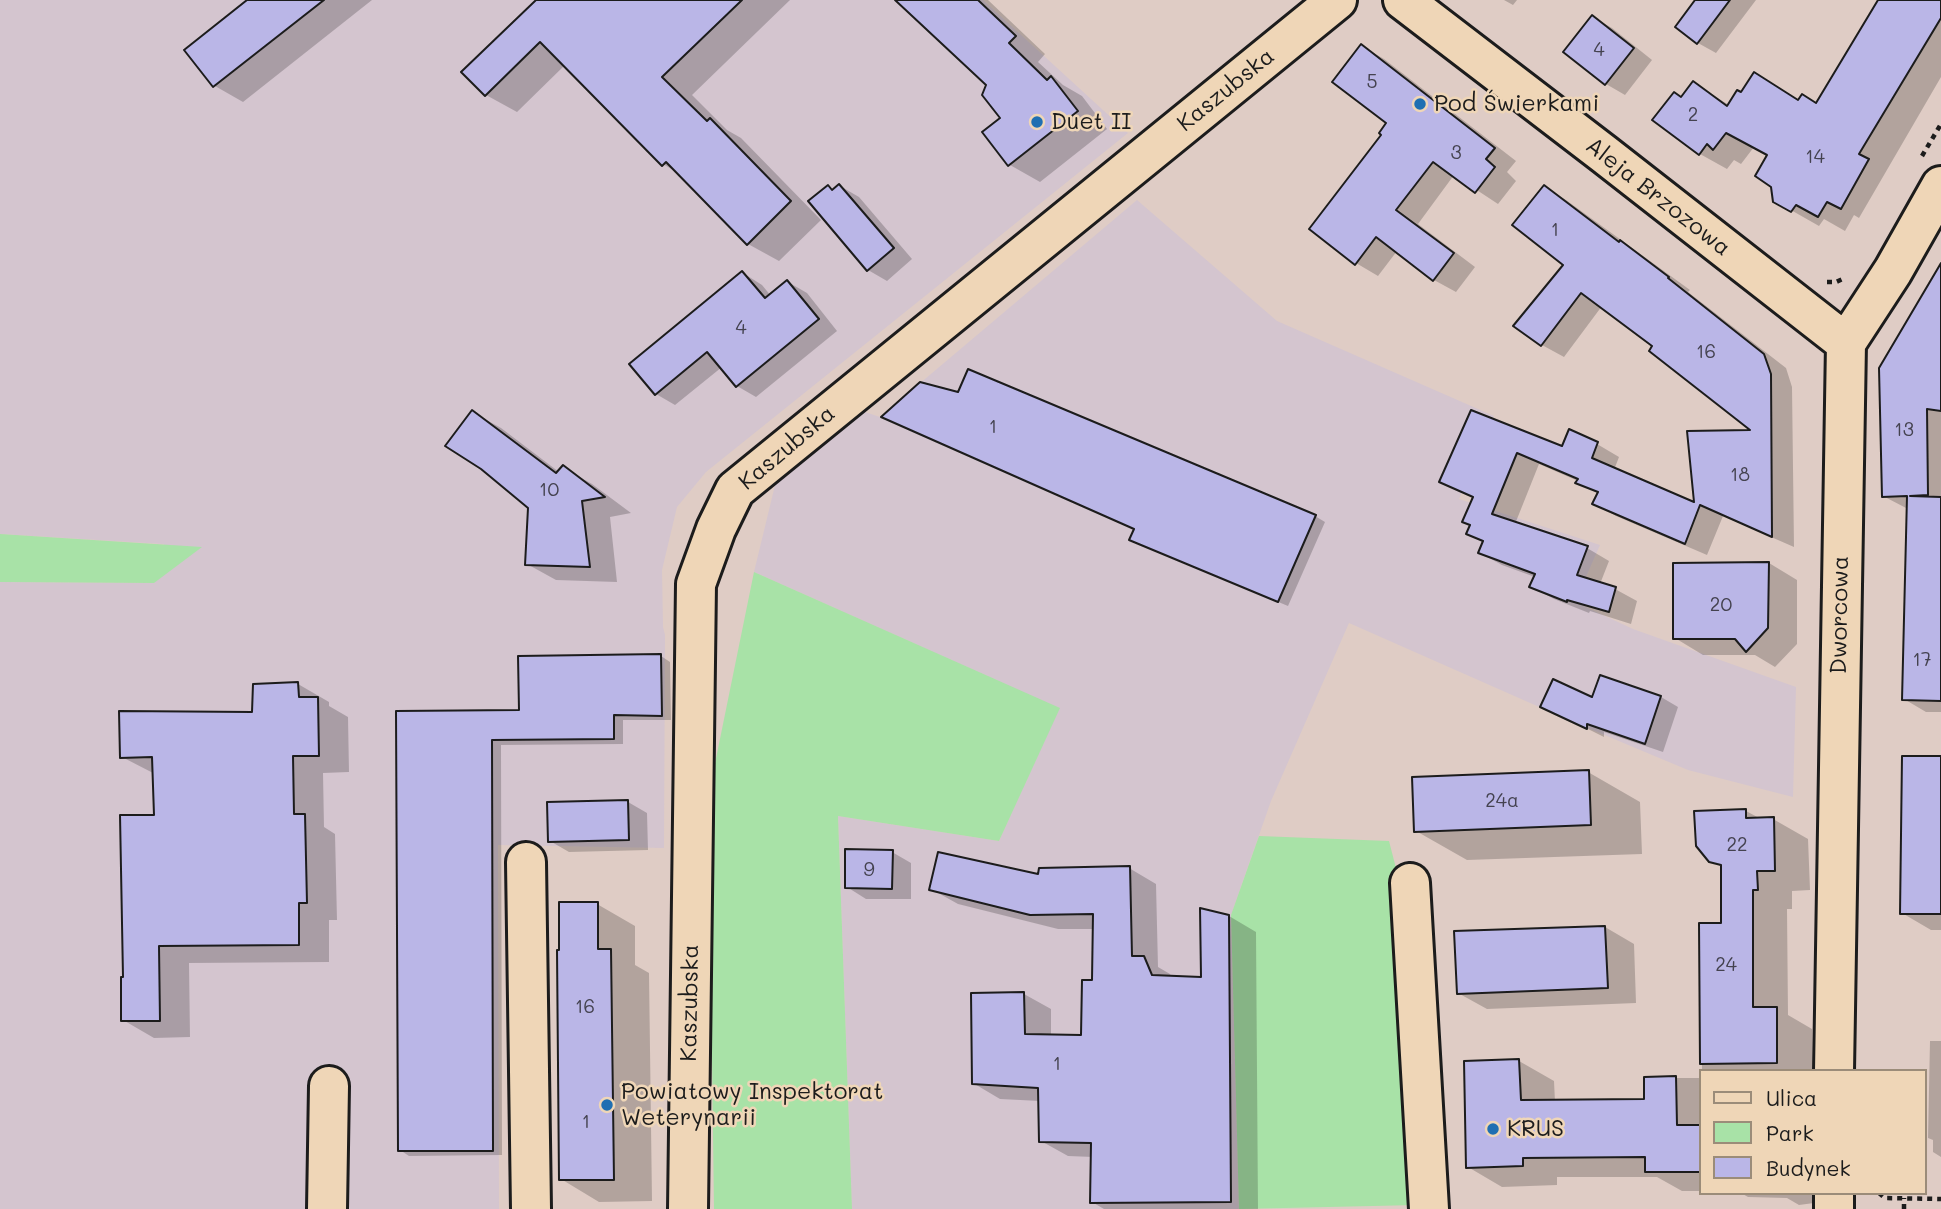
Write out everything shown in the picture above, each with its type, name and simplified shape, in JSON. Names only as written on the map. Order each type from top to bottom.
[{"type":"street","name":"Kaszubska","points":[[688,1209],[696,584],[716,529],[735,490],[1337,0]]},
{"type":"street","name":"Aleja Brzozowa","points":[[1403,0],[1846,343]]},
{"type":"street","points":[[1846,343],[1894,271],[1931,173]]},
{"type":"street","name":"Dworcowa","points":[[1834,1069],[1846,343]]},
{"type":"street","points":[[526,862],[531,1209]]},
{"type":"street","points":[[1410,883],[1429,1209]]},
{"type":"street","points":[[327,1209],[329,1086]]},
{"type":"path","points":[[1931,173],[1941,124]]},
{"type":"path","points":[[1818,282],[1836,282],[1847,278]]},
{"type":"path","points":[[1881,1195],[1885,1198],[1941,1199]]},
{"type":"path","points":[[1904,1198],[1904,1209]]},
{"type":"shaded area","points":[[0,0],[983,0],[1128,133],[706,472],[677,507],[662,570],[665,635],[664,848],[498,845],[499,1209],[0,1209],[0,582],[154,583],[164,544],[0,534]]},
{"type":"shaded area","points":[[1137,200],[1277,321],[1494,416],[1459,499],[1600,545],[1575,602],[1633,629],[1796,687],[1793,797],[1688,770],[1349,623],[1271,801],[1231,915],[1239,1209],[852,1209],[838,816],[999,841],[1059,708],[754,572],[777,477],[859,410],[880,417]]},
{"type":"green space","points":[[0,534],[202,547],[154,583],[0,582]]},
{"type":"green space","points":[[754,572],[1060,708],[999,841],[838,816],[852,1209],[714,1209],[709,837],[711,783]]},
{"type":"green space","points":[[1259,836],[1389,841],[1398,876],[1417,1205],[1239,1209],[1231,915]]},
{"type":"building","points":[[247,0],[324,0],[213,87],[184,50]]},
{"type":"building","points":[[536,0],[742,0],[662,77],[707,121],[710,118],[791,201],[747,245],[666,162],[662,166],[540,42],[485,96],[461,72]]},
{"type":"building","points":[[895,0],[978,0],[1016,36],[1009,43],[1047,80],[1051,76],[1078,111],[1008,166],[982,132],[1000,118],[982,95],[986,85]]},
{"type":"building","points":[[1695,0],[1730,0],[1697,44],[1675,27]]},
{"type":"building","points":[[1878,0],[1941,0],[1941,18],[1859,154],[1869,159],[1841,209],[1827,202],[1818,217],[1796,205],[1791,212],[1773,202],[1771,187],[1755,176],[1767,155],[1726,133],[1713,150],[1707,144],[1699,155],[1652,120],[1674,92],[1681,97],[1693,81],[1727,106],[1737,90],[1741,92],[1754,72],[1798,100],[1802,94],[1816,103]]},
{"type":"building","points":[[1592,15],[1634,48],[1605,85],[1563,52]]},
{"type":"building","points":[[1361,44],[1495,148],[1486,159],[1495,167],[1475,193],[1433,162],[1396,210],[1454,253],[1433,281],[1376,237],[1355,265],[1309,229],[1381,135],[1379,133],[1386,123],[1332,82]]},
{"type":"building","points":[[839,184],[894,248],[867,271],[808,201],[828,185],[832,190]]},
{"type":"building","points":[[1544,185],[1669,277],[1764,354],[1771,374],[1772,537],[1700,505],[1685,544],[1592,504],[1598,492],[1575,483],[1578,479],[1517,453],[1492,514],[1588,546],[1577,575],[1616,587],[1609,612],[1567,602],[1529,587],[1535,574],[1478,553],[1483,541],[1466,534],[1470,525],[1462,522],[1473,497],[1439,482],[1471,410],[1562,446],[1569,429],[1598,442],[1592,458],[1694,502],[1687,431],[1750,430],[1649,351],[1652,346],[1581,293],[1541,346],[1513,326],[1563,265],[1512,225]]},
{"type":"building","points":[[1941,263],[1941,411],[1927,409],[1928,495],[1910,496],[1941,497],[1941,701],[1902,700],[1907,496],[1882,497],[1879,368]]},
{"type":"building","points":[[742,271],[765,298],[787,280],[819,319],[736,387],[707,352],[655,395],[629,364]]},
{"type":"building","points":[[968,369],[1316,515],[1278,602],[1129,540],[1134,529],[881,417],[920,382],[958,392]]},
{"type":"building","points":[[472,410],[556,473],[563,465],[605,497],[582,501],[590,567],[525,565],[528,508],[481,469],[445,446]]},
{"type":"building","points":[[1769,562],[1768,628],[1746,652],[1735,639],[1673,639],[1673,563]]},
{"type":"building","points":[[661,654],[662,716],[614,715],[614,739],[492,740],[493,1151],[398,1151],[396,711],[519,710],[518,656]]},
{"type":"building","points":[[1600,675],[1661,696],[1645,744],[1587,724],[1587,729],[1540,707],[1553,679],[1592,697]]},
{"type":"building","points":[[298,682],[299,697],[318,697],[319,756],[293,756],[294,814],[305,814],[307,903],[299,903],[299,945],[159,946],[160,1021],[121,1021],[123,977],[120,815],[154,815],[152,757],[120,758],[119,711],[252,712],[253,684]]},
{"type":"building","points":[[1902,756],[1941,756],[1941,914],[1900,914]]},
{"type":"building","points":[[1589,770],[1591,825],[1414,832],[1412,777]]},
{"type":"building","points":[[628,800],[629,840],[548,842],[547,802]]},
{"type":"building","points":[[1746,809],[1746,818],[1774,817],[1775,871],[1757,871],[1758,890],[1753,890],[1753,1007],[1777,1007],[1777,1063],[1700,1064],[1699,923],[1721,923],[1721,865],[1709,862],[1696,846],[1694,811]]},
{"type":"building","points":[[845,849],[893,850],[892,889],[845,888]]},
{"type":"building","points":[[938,852],[1038,874],[1039,868],[1130,866],[1132,956],[1144,956],[1152,975],[1201,977],[1200,908],[1229,915],[1231,1202],[1090,1203],[1091,1143],[1039,1142],[1038,1088],[972,1084],[971,993],[1024,992],[1025,1034],[1081,1035],[1082,980],[1092,980],[1093,914],[1030,915],[929,890]]},
{"type":"building","points":[[559,902],[598,902],[598,949],[611,949],[614,1180],[559,1180]]},
{"type":"building","points":[[1605,926],[1608,988],[1457,994],[1454,931]]},
{"type":"building","points":[[1519,1059],[1521,1100],[1644,1099],[1644,1077],[1676,1076],[1677,1125],[1700,1125],[1700,1172],[1645,1172],[1645,1157],[1523,1158],[1523,1166],[1466,1168],[1464,1061]]},
{"type":"place","name":"Pod Świerkami","points":[[1420,104]]},
{"type":"place","name":"Duet II","points":[[1037,122]]},
{"type":"place","name":"Powiatowy Inspektorat Weterynarii","points":[[607,1105]]},
{"type":"place","name":"KRUS","points":[[1493,1129]]}]
